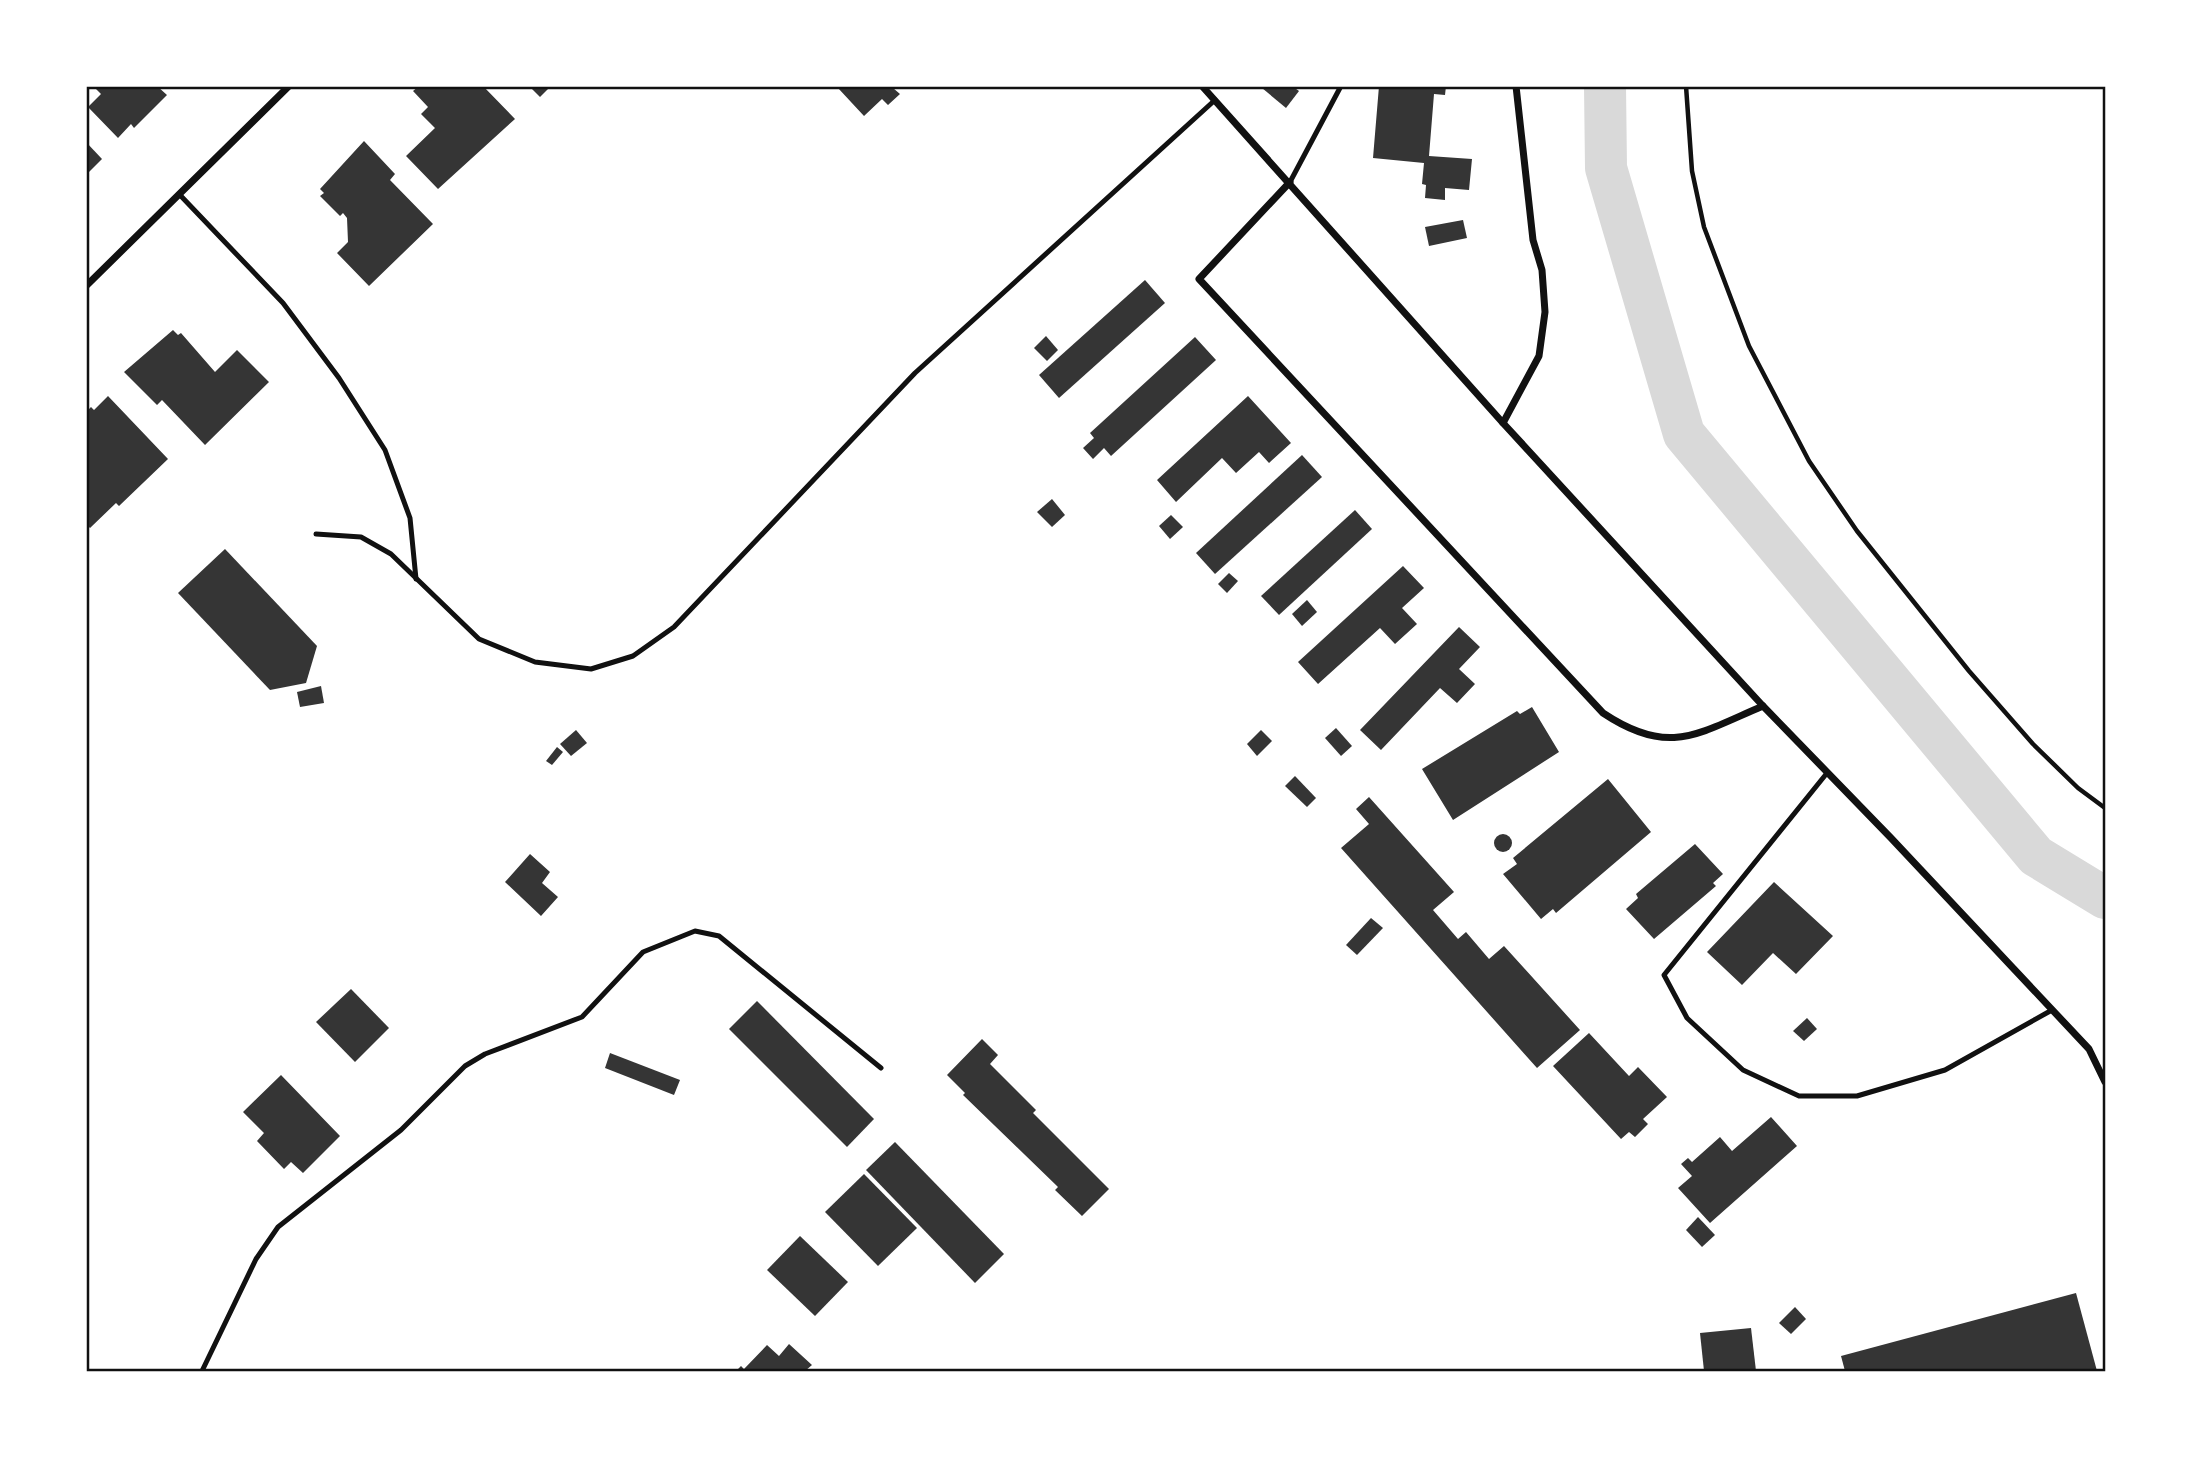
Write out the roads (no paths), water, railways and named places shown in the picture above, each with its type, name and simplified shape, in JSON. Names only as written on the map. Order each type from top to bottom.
[{"type":"street","points":[[86,286],[289,86]]},
{"type":"street","points":[[1202,86],[1503,423],[1763,706],[2088,1049],[2105,1082]]},
{"type":"street","points":[[1503,423],[1539,356],[1545,313],[1542,270],[1534,240],[1516,86]]},
{"type":"street","points":[[1290,182],[1199,279],[1603,713],[1629,730],[1655,738],[1686,738],[1763,706]]},
{"type":"lane","points":[[1290,182],[1341,86]]},
{"type":"lane","points":[[316,534],[360,537],[391,554],[479,639],[535,662],[591,670],[633,656],[674,627],[915,373],[1214,100]]},
{"type":"lane","points":[[179,194],[283,303],[339,378],[384,450],[410,519],[416,579]]},
{"type":"lane","points":[[1827,773],[1664,975],[1687,1018],[1743,1070],[1799,1096],[1857,1096],[1945,1070],[2052,1010]]},
{"type":"lane","points":[[202,1371],[256,1259],[278,1227],[401,1130],[465,1066],[485,1054],[582,1017],[643,952],[695,931],[719,936],[881,1068]]},
{"type":"waterway","points":[[1605,86],[1606,168],[1684,434],[2036,856],[2105,898]]}]
